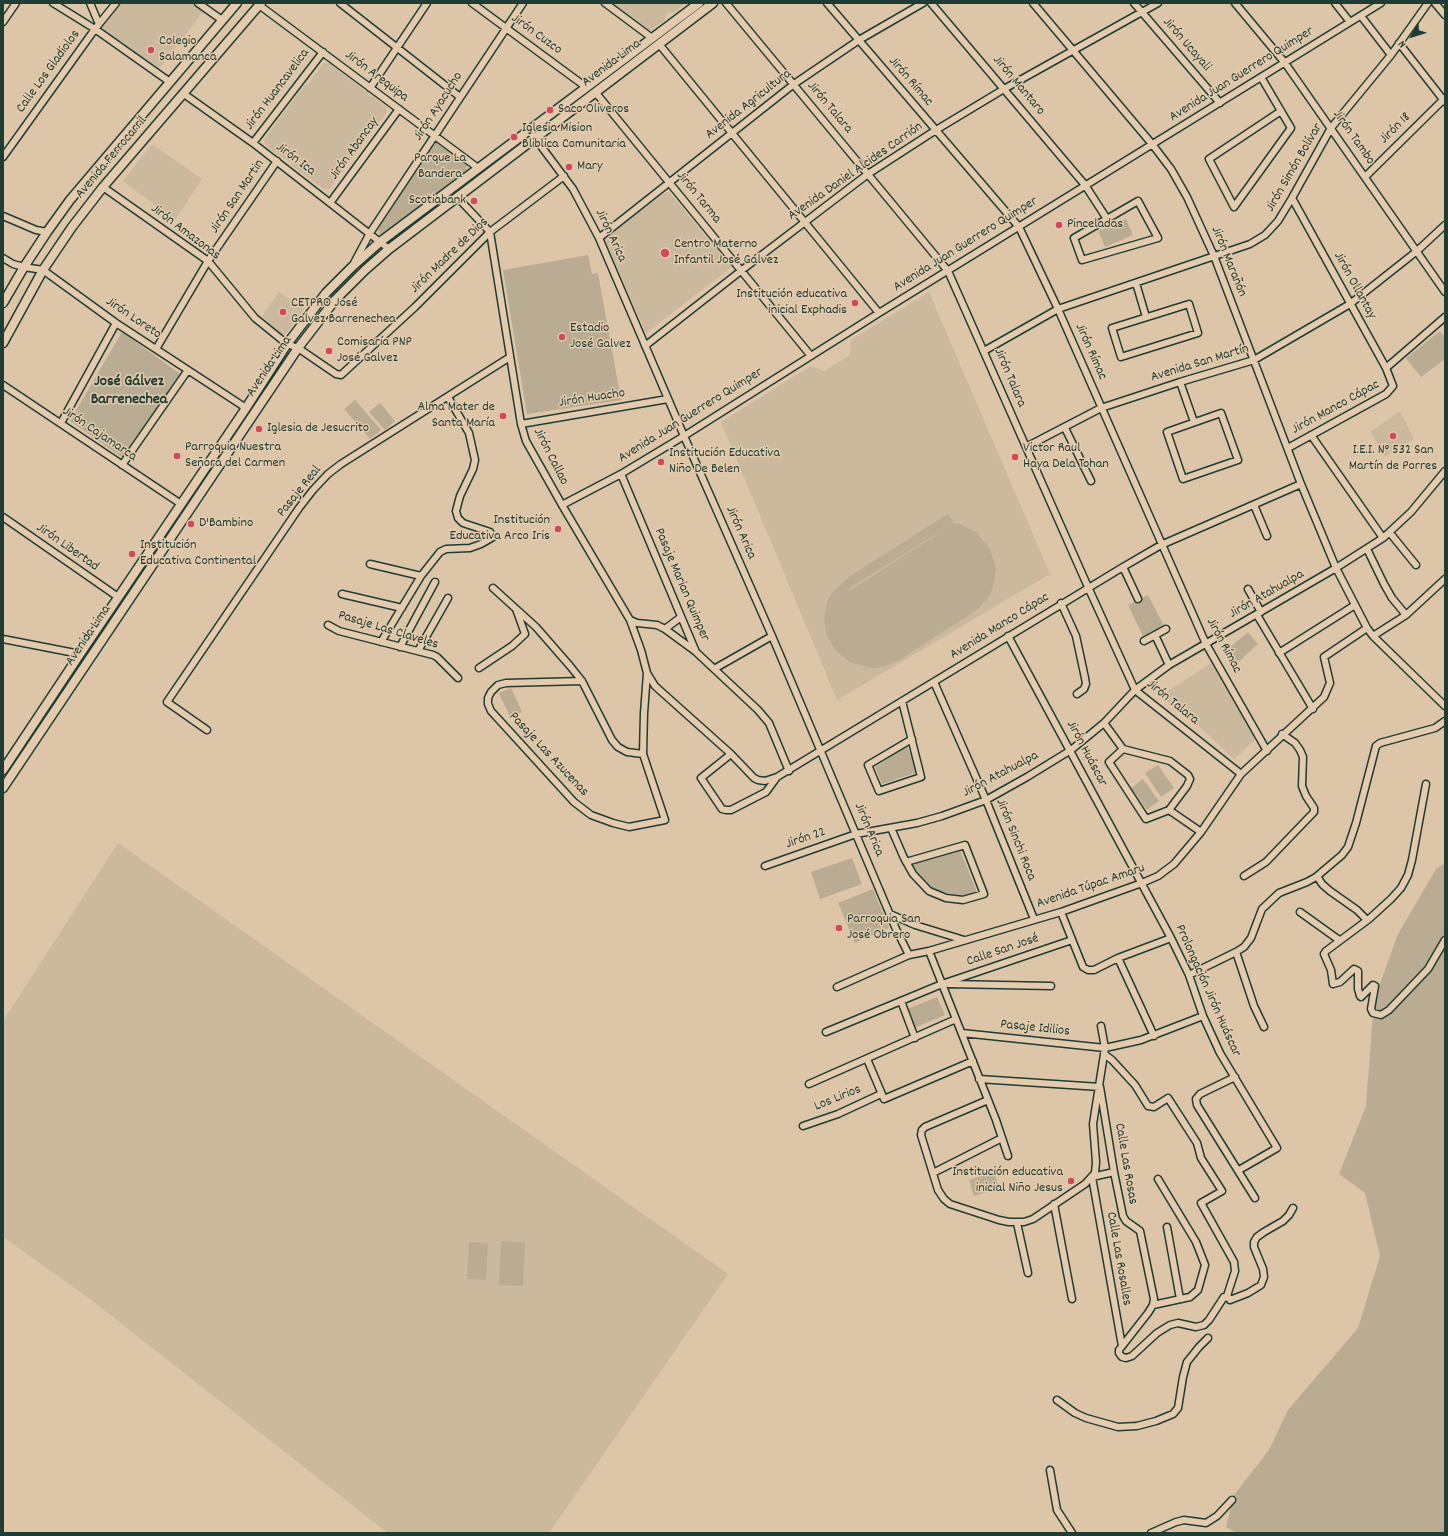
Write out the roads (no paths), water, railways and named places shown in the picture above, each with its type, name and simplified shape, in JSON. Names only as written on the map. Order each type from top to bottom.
[{"type":"main road","name":"Avenida Ferrocarril","points":[[3,303],[47,232],[94,171],[237,3]]},
{"type":"main road","name":"Avenida Lima","points":[[4,767],[246,408],[287,344],[326,293],[380,242],[699,3]]},
{"type":"main road","name":"Avenida Lima","points":[[3,788],[298,348],[335,300],[389,248],[713,3]]},
{"type":"main road","name":"Avenida Ferrocarril","points":[[3,343],[43,270],[72,227],[104,187],[260,4]]},
{"type":"main road","points":[[4,767],[14,771]]},
{"type":"street","points":[[3,22],[16,3]]},
{"type":"street","points":[[53,3],[97,26],[170,82]]},
{"type":"street","points":[[90,3],[97,26]]},
{"type":"street","name":"Calle Los Gladiolos","points":[[3,157],[97,26],[116,3]]},
{"type":"street","points":[[198,3],[222,20]]},
{"type":"street","points":[[340,3],[460,97]]},
{"type":"street","points":[[370,88],[427,3]]},
{"type":"street","name":"Jirón Cuzco","points":[[472,3],[586,87]]},
{"type":"street","name":"Jirón Ayacucho","points":[[353,266],[370,233],[523,3]]},
{"type":"street","points":[[605,3],[652,38]]},
{"type":"street","name":"Jirón Talara","points":[[726,3],[948,271],[1135,690],[1241,774]]},
{"type":"street","name":"Jirón Rímac","points":[[827,3],[1019,227],[1058,309],[1206,644],[1267,751]]},
{"type":"street","name":"Avenida Agricultura","points":[[599,238],[731,132],[794,84],[859,40],[923,3]]},
{"type":"street","name":"Jirón Mantaro","points":[[931,3],[1085,185],[1107,219]]},
{"type":"street","name":"Jirón Marañón","points":[[1033,3],[1152,144],[1170,169],[1187,197],[1214,256],[1301,484],[1336,568],[1367,628],[1373,636],[1445,706]]},
{"type":"street","name":"Jirón Ucayali","points":[[1134,3],[1220,103]]},
{"type":"street","name":"Avenida Daniel Alcides Carrión","points":[[645,346],[868,174],[936,130],[1004,89],[1158,3]]},
{"type":"street","name":"Jirón Tambo","points":[[1236,3],[1285,62],[1445,292]]},
{"type":"street","points":[[1334,3],[1350,22]]},
{"type":"street","name":"Avenida Juan Guerrero Quimper","points":[[562,505],[621,474],[684,436],[1085,185],[1381,3]]},
{"type":"street","name":"Jirón Simón Bolívar","points":[[984,350],[1058,309],[1250,244],[1265,235],[1278,221],[1331,128],[1391,55],[1428,3]]},
{"type":"street","points":[[1435,3],[1445,15]]},
{"type":"street","name":"Jirón Arequipa","points":[[260,4],[478,168]]},
{"type":"street","points":[[1360,16],[1391,55]]},
{"type":"street","points":[[1399,43],[1444,100]]},
{"type":"street","points":[[659,44],[879,313]]},
{"type":"street","name":"Jirón Huancavelica","points":[[253,143],[322,52]]},
{"type":"street","points":[[1261,77],[1281,111],[1291,128],[1234,207],[1208,159],[1281,111]]},
{"type":"street","name":"Jirón Tarma","points":[[596,92],[811,356]]},
{"type":"street","name":"Jirón Ica","points":[[184,94],[277,161],[389,248]]},
{"type":"street","name":"Jirón 18","points":[[1365,177],[1444,100]]},
{"type":"street","name":"Jirón Abancay","points":[[330,203],[399,109]]},
{"type":"street","name":"Jirón Arica","points":[[529,130],[564,176],[582,205],[599,238],[909,956]]},
{"type":"street","name":"Jirón San Martin","points":[[156,349],[208,261],[277,161]]},
{"type":"street","name":"Jirón Madre de Dios","points":[[341,375],[415,306],[490,232],[564,176]]},
{"type":"street","name":"Jirón Amazonas","points":[[104,187],[208,261],[255,318],[287,344],[298,348],[336,374],[341,375]]},
{"type":"street","points":[[458,197],[490,232]]},
{"type":"street","name":"Jirón Ollantay","points":[[1292,198],[1386,368],[1393,386]]},
{"type":"street","points":[[1138,201],[1158,238],[1082,260],[1074,238],[1107,219],[1138,201]]},
{"type":"street","points":[[3,216],[36,230],[47,232]]},
{"type":"street","name":"Avenida San Martín","points":[[1026,448],[1101,408],[1254,360],[1350,304],[1417,252],[1445,225]]},
{"type":"street","name":"Jirón Callao","points":[[490,232],[520,424],[526,441],[630,620],[642,650],[647,673]]},
{"type":"street","name":"Jirón Loreto","points":[[3,258],[13,264],[43,270],[116,323],[246,408]]},
{"type":"street","points":[[1136,283],[1146,317]]},
{"type":"street","points":[[1189,304],[1198,333],[1122,357],[1112,328],[1146,317],[1189,304]]},
{"type":"street","points":[[1386,368],[1445,316]]},
{"type":"street","points":[[61,424],[116,323]]},
{"type":"street","name":"Pasaje Real","points":[[207,730],[167,702],[299,508],[323,479],[341,464],[510,357]]},
{"type":"street","points":[[122,465],[188,370]]},
{"type":"street","points":[[1180,382],[1194,422]]},
{"type":"street","name":"Jirón Cajamarca","points":[[3,385],[181,504]]},
{"type":"street","name":"Jirón Manco Cápac","points":[[1288,448],[1386,394],[1393,386]]},
{"type":"street","points":[[381,642],[421,576],[440,552],[446,549],[470,548],[493,537],[490,532],[463,522],[458,518],[456,511],[460,496],[473,469],[475,460],[469,433],[448,397]]},
{"type":"street","name":"Jirón Huacho","points":[[520,424],[668,399]]},
{"type":"street","points":[[1221,413],[1238,460],[1183,479],[1167,432],[1194,422],[1221,413]]},
{"type":"street","points":[[1065,428],[1091,481]]},
{"type":"street","points":[[1311,436],[1382,538]]},
{"type":"street","name":"Jirón Atahualpa","points":[[856,834],[891,828],[942,816],[986,800],[1027,778],[1071,750],[1104,723],[1135,690],[1169,665],[1336,568],[1390,533],[1411,512],[1445,471]]},
{"type":"street","name":"Pasaje Marian Quimper","points":[[621,474],[696,652],[758,710],[769,723],[789,771]]},
{"type":"street","name":"Avenida Manco Cápac","points":[[731,754],[701,778],[722,809],[726,810],[731,810],[766,792],[777,777],[902,702],[1061,603],[1161,545],[1301,484]]},
{"type":"street","points":[[1254,504],[1267,536]]},
{"type":"street","name":"Jirón Libertad","points":[[3,517],[118,598]]},
{"type":"street","points":[[1390,533],[1416,565]]},
{"type":"street","points":[[1366,549],[1386,589],[1406,615]]},
{"type":"street","points":[[370,564],[421,576]]},
{"type":"street","points":[[1123,567],[1138,598]]},
{"type":"street","points":[[1373,636],[1406,615],[1445,579]]},
{"type":"street","points":[[400,647],[435,582]]},
{"type":"street","points":[[493,588],[536,627],[570,666],[582,681],[612,740],[618,747],[628,752],[643,754],[647,673]]},
{"type":"street","points":[[1248,589],[1279,653],[1313,708]]},
{"type":"street","points":[[342,594],[402,608]]},
{"type":"street","points":[[418,651],[448,598]]},
{"type":"street","points":[[1061,603],[1076,636],[1085,678],[1086,684],[1084,689],[1077,694]]},
{"type":"street","points":[[1279,653],[1355,605]]},
{"type":"street","points":[[479,668],[512,646],[525,634],[515,608]]},
{"type":"street","points":[[665,629],[681,617]]},
{"type":"street","points":[[630,620],[637,623],[657,625],[665,629],[696,652]]},
{"type":"street","name":"Pasaje Las Claveles","points":[[328,625],[338,631],[437,657],[458,678]]},
{"type":"street","name":"Avenida Túpac Amaru","points":[[837,987],[909,956],[1061,912],[1158,876],[1174,864],[1201,832],[1241,774],[1267,751],[1282,734],[1324,697],[1330,683],[1324,657],[1367,628]]},
{"type":"street","points":[[1144,641],[1166,629]]},
{"type":"street","points":[[1155,635],[1169,665]]},
{"type":"street","points":[[714,669],[772,636]]},
{"type":"street","name":"Jirón Huáscar","points":[[1008,636],[1142,883]]},
{"type":"street","points":[[3,639],[80,654]]},
{"type":"street","points":[[647,673],[655,686],[731,754],[754,778],[765,781],[777,777]]},
{"type":"street","name":"Pasaje Las Azucenas","points":[[582,681],[506,683],[498,685],[491,692],[488,698],[488,704],[491,711],[574,802],[591,815],[613,823],[629,827],[665,820],[643,754]]},
{"type":"street","name":"Jirón Sinchi Roca","points":[[934,682],[986,800],[1034,919]]},
{"type":"street","points":[[902,702],[912,739],[921,777],[879,791],[868,765],[912,739]]},
{"type":"street","points":[[1188,975],[1244,947],[1251,938],[1262,909],[1280,893],[1307,882],[1317,876],[1342,855],[1348,847],[1356,822],[1376,746],[1380,743],[1435,728],[1445,721]]},
{"type":"street","points":[[1104,723],[1124,749],[1170,761],[1188,775],[1190,779],[1187,786],[1169,810],[1146,819],[1109,762],[1124,749]]},
{"type":"street","points":[[1244,876],[1266,862],[1314,812],[1313,804],[1306,796],[1302,786],[1303,758],[1300,750],[1295,743],[1282,734]]},
{"type":"street","points":[[1426,784],[1414,854],[1408,875],[1401,888],[1391,900],[1367,920],[1339,940],[1324,954],[1331,970],[1333,984],[1340,982],[1354,969],[1358,971],[1359,995],[1362,997],[1373,985],[1375,986],[1371,1009],[1373,1013],[1381,1015],[1389,1010],[1428,969],[1445,940]]},
{"type":"street","points":[[1169,810],[1201,832]]},
{"type":"street","points":[[891,828],[906,862],[913,874],[929,890],[946,898],[963,900],[984,894],[965,845],[906,862]]},
{"type":"street","name":"Jirón 22","points":[[765,866],[856,834]]},
{"type":"street","points":[[1317,876],[1322,884],[1357,910],[1367,920]]},
{"type":"street","name":"Prolongación Jirón Huáscar","points":[[1142,883],[1171,938],[1188,975],[1203,1016],[1220,1053],[1277,1148],[1239,1170]]},
{"type":"street","points":[[1061,912],[1083,967],[1088,970],[1094,970],[1118,958],[1171,938]]},
{"type":"street","points":[[1300,912],[1339,940]]},
{"type":"street","points":[[890,914],[915,925],[964,940]]},
{"type":"street","name":"Calle San José","points":[[826,1032],[942,984],[1072,940]]},
{"type":"street","points":[[929,951],[988,1100],[1008,1156]]},
{"type":"street","points":[[1236,952],[1254,1006],[1264,1027]]},
{"type":"street","points":[[1118,958],[1154,1036]]},
{"type":"street","points":[[942,984],[1051,986]]},
{"type":"street","points":[[901,1001],[915,1038]]},
{"type":"street","name":"Pasaje Idilios","points":[[962,1033],[1105,1051],[1154,1036],[1203,1016]]},
{"type":"street","points":[[809,1084],[956,1019]]},
{"type":"street","points":[[988,1100],[925,1127],[922,1130],[921,1135],[938,1190],[944,1199],[950,1204],[999,1220],[1017,1223],[1033,1219],[1085,1184],[1095,1173],[1096,1167],[1093,1124],[1105,1051],[1102,1026]]},
{"type":"street","points":[[1105,1051],[1134,1085],[1148,1106],[1154,1106],[1168,1098],[1197,1143],[1201,1158],[1222,1191],[1201,1203],[1234,1262],[1235,1271],[1227,1296],[1221,1300],[1209,1320],[1204,1325],[1196,1327],[1178,1323],[1170,1324],[1157,1333],[1132,1356],[1126,1358],[1122,1357],[1119,1353],[1122,1346],[1153,1305],[1190,1297],[1198,1290],[1205,1265],[1196,1242],[1158,1179]]},
{"type":"street","points":[[866,1059],[884,1099],[972,1061]]},
{"type":"street","points":[[1235,1077],[1200,1094],[1196,1099],[1197,1105],[1239,1170],[1255,1198]]},
{"type":"street","points":[[979,1079],[1100,1087]]},
{"type":"street","name":"Calle Las Rosas","points":[[1100,1087],[1123,1216],[1126,1221],[1138,1228],[1140,1232],[1154,1299],[1153,1305]]},
{"type":"street","name":"Los Lirios","points":[[803,1126],[838,1114],[881,1094]]},
{"type":"street","points":[[932,1173],[1002,1138]]},
{"type":"street","points":[[1092,1177],[1114,1172]]},
{"type":"street","name":"Calle Las Rosalles","points":[[1092,1177],[1122,1346]]},
{"type":"street","points":[[1054,1204],[1072,1299]]},
{"type":"street","points":[[1227,1296],[1230,1300],[1248,1293],[1261,1285],[1264,1277],[1263,1269],[1254,1247],[1254,1242],[1264,1232],[1283,1221],[1293,1208]]},
{"type":"street","points":[[1017,1223],[1028,1273]]},
{"type":"street","points":[[1167,1227],[1180,1299]]},
{"type":"street","points":[[1057,1400],[1074,1413],[1118,1427],[1137,1426],[1156,1421],[1173,1414],[1178,1408],[1182,1377],[1187,1362],[1208,1338]]},
{"type":"street","points":[[1050,1470],[1057,1510],[1072,1533]]},
{"type":"street","points":[[1151,1533],[1184,1520],[1206,1523],[1217,1516],[1232,1500]]},
{"type":"place","name":"Colegio Salamanca","points":[[151,50]]},
{"type":"place","name":"Saco Oliveros","points":[[550,110]]},
{"type":"place","name":"Iglesia Mision Bliblica Comunitaria","points":[[514,137]]},
{"type":"place","name":"Mary","points":[[569,167]]},
{"type":"place","name":"Scotiabank","points":[[474,201]]},
{"type":"place","name":"Pinceladas","points":[[1059,225]]},
{"type":"place","name":"Centro Materno Infantil José Gálvez","points":[[665,253]]},
{"type":"place","name":"Institución educativa inicial Exphadis","points":[[855,303]]},
{"type":"place","name":"CETPRO José Galvez Barrenechea","points":[[283,312]]},
{"type":"place","name":"Estadio José Galvez","points":[[562,337]]},
{"type":"place","name":"Comisaría PNP José Galvez","points":[[329,351]]},
{"type":"place","name":"Alma Mater de Santa María","points":[[503,416]]},
{"type":"place","name":"Iglesia de Jesucrito","points":[[259,429]]},
{"type":"place","name":"I.E.I. N° 532 San Martín de Porres","points":[[1393,436]]},
{"type":"place","name":"Parroquia Nuestra Señora del Carmen","points":[[177,456]]},
{"type":"place","name":"Victor Raul Haya Dela Tohan","points":[[1015,457]]},
{"type":"place","name":"Institución Educativa Niño De Belen","points":[[661,462]]},
{"type":"place","name":"D'Bambino","points":[[191,524]]},
{"type":"place","name":"Institución Educativa Arco Iris","points":[[558,529]]},
{"type":"place","name":"Institución Educativa Continental","points":[[132,554]]},
{"type":"place","name":"Parroquia San José Obrero","points":[[839,928]]},
{"type":"place","name":"Institución educativa inicial Niño Jesus","points":[[1071,1181]]},
{"type":"district","name":"José Gálvez Barrenechea","points":[[129,392]]},
{"type":"park label","name":"Parque La Bandera","points":[[440,168]]}]
